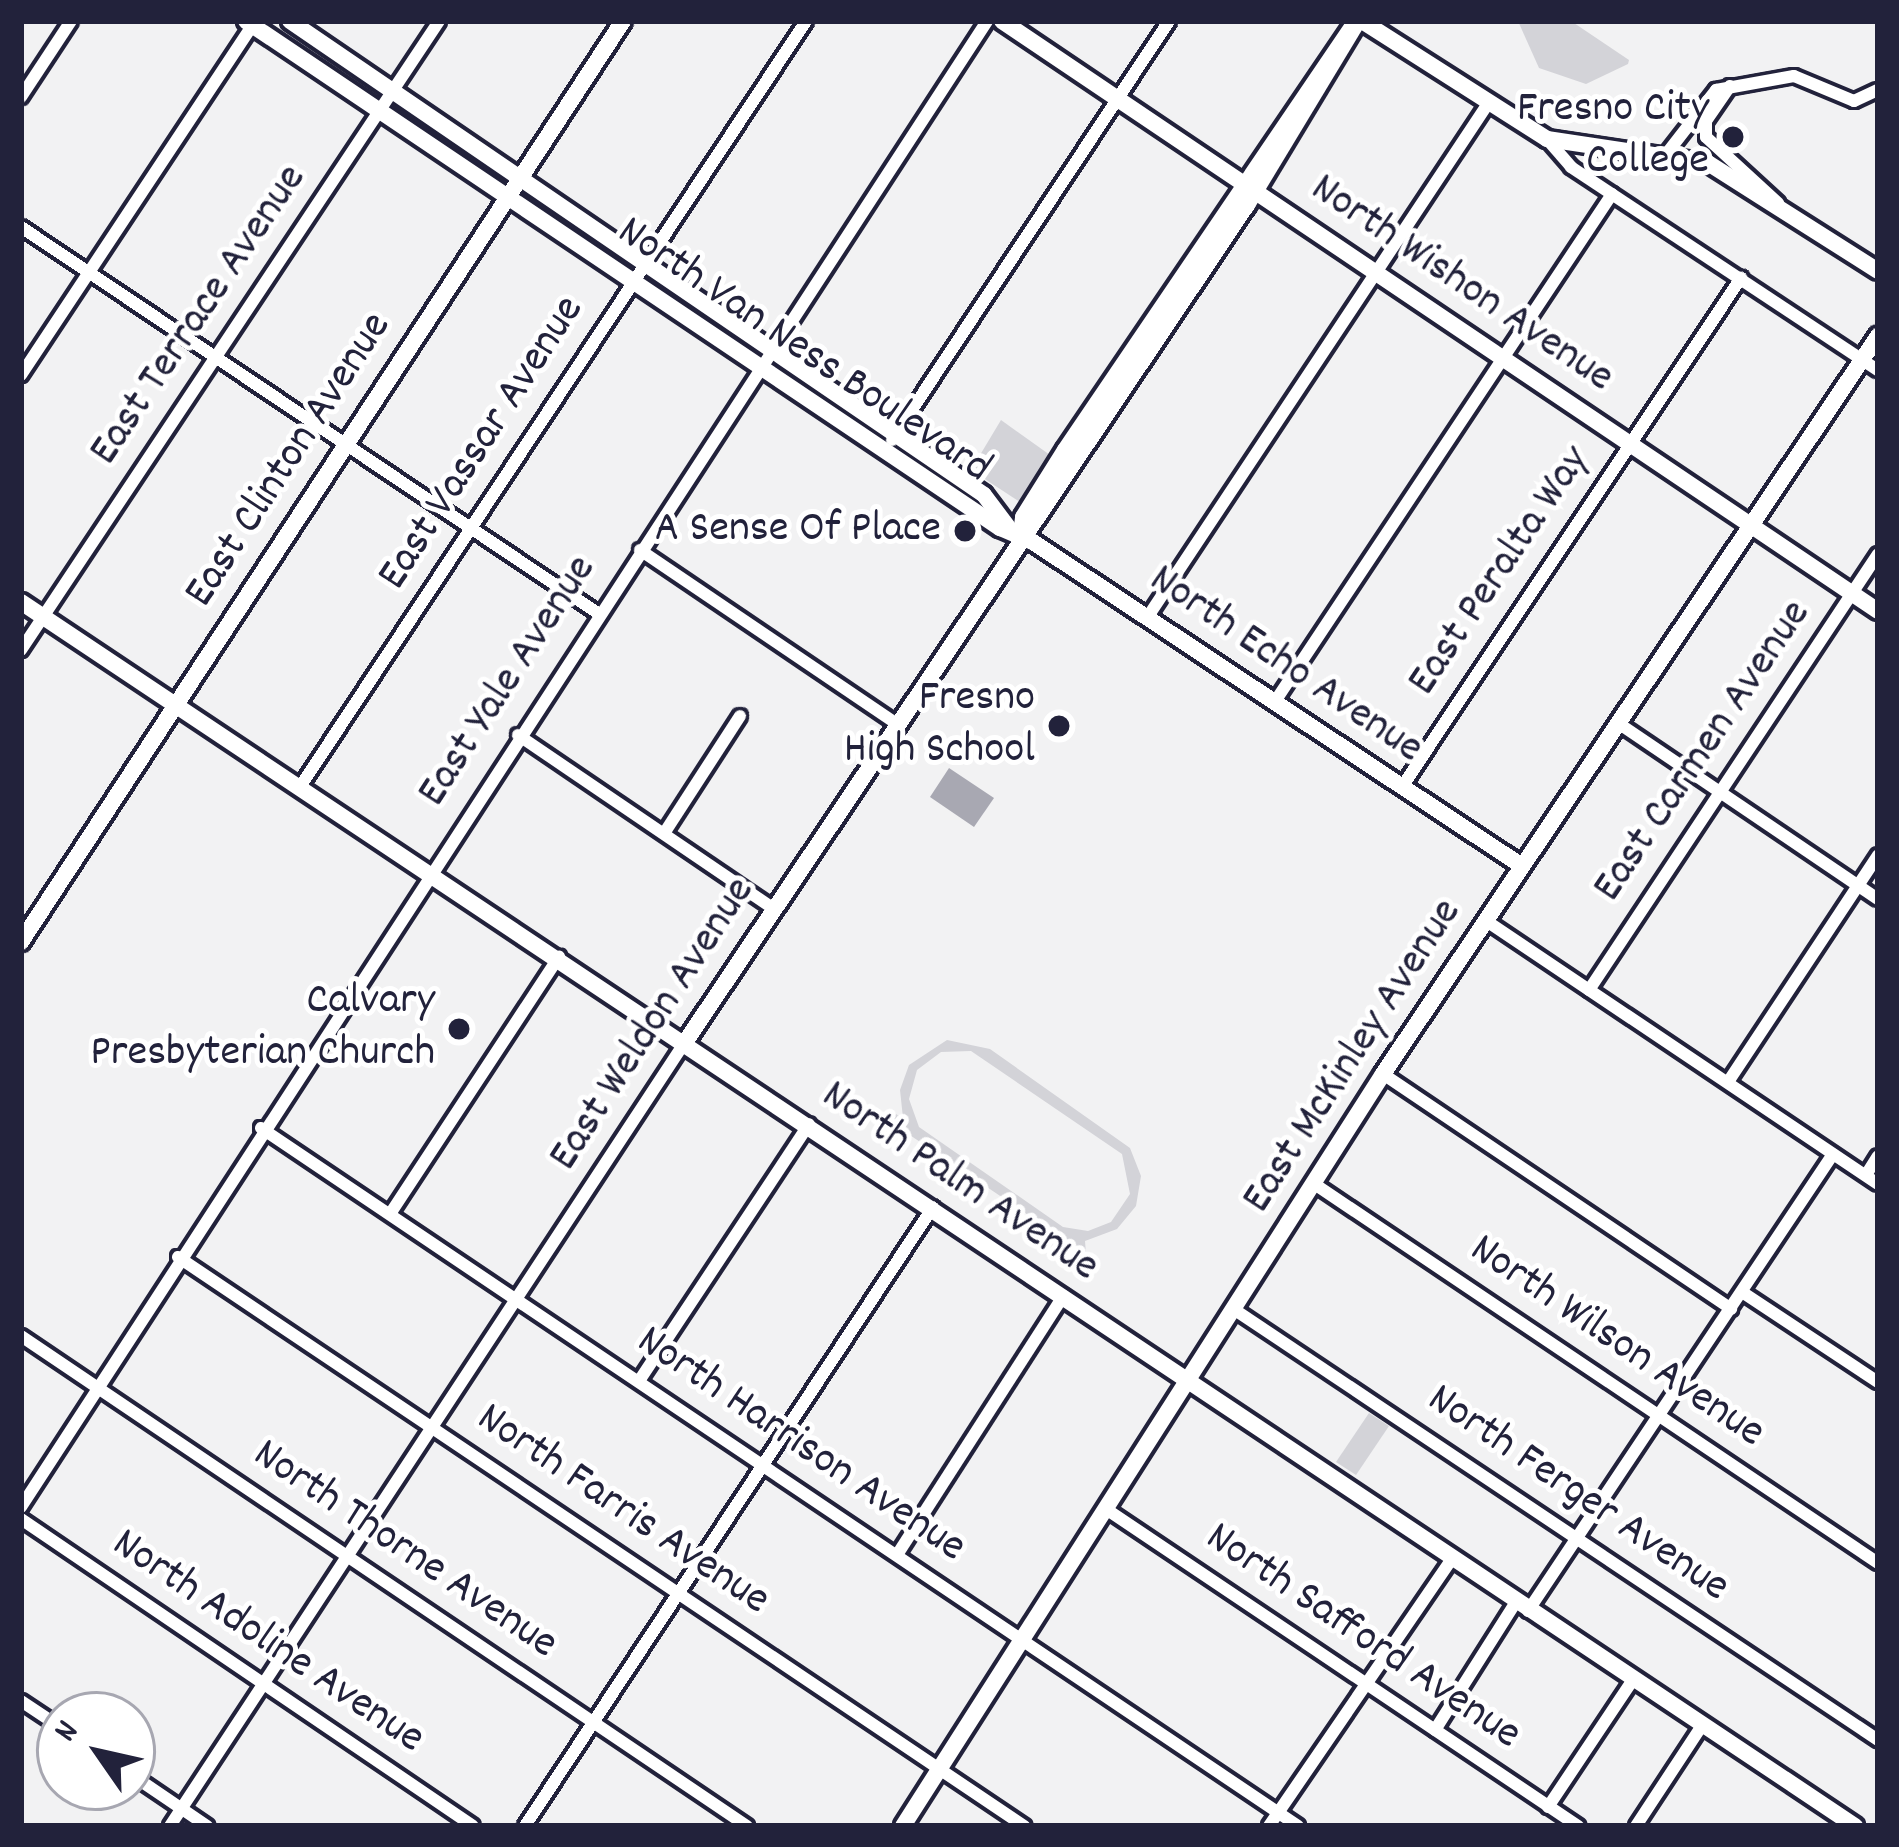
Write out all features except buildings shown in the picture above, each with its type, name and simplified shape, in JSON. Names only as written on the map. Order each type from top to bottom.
[{"type":"main road","name":"North Van Ness Boulevard","points":[[290,21],[896,434],[996,505],[1014,531]]},
{"type":"main road","name":"East Clinton Avenue","points":[[21,942],[623,21]]},
{"type":"main road","name":"North Wishon Avenue","points":[[1002,21],[1878,610]]},
{"type":"main road","points":[[1359,21],[1547,139],[1718,167],[1878,271]]},
{"type":"main road","name":"East Weldon Avenue","points":[[686,1041],[896,723],[1014,531],[1116,388],[1359,21]]},
{"type":"main road","name":"North Van Ness Boulevard","points":[[251,22],[885,451],[1014,531]]},
{"type":"main road","name":"East McKinley Avenue","points":[[903,1826],[1383,1074],[1753,525],[1870,365],[1878,336]]},
{"type":"main road","name":"North Echo Avenue","points":[[1014,531],[1522,866]]},
{"type":"main road","name":"North Palm Avenue","points":[[21,602],[686,1041],[1855,1826]]},
{"type":"street","points":[[21,97],[71,21]]},
{"type":"street","name":"East Terrace Avenue","points":[[21,650],[439,21]]},
{"type":"street","name":"East Vassar Avenue","points":[[300,787],[806,21]]},
{"type":"street","name":"East Yale Avenue","points":[[21,1507],[596,612],[987,21]]},
{"type":"street","points":[[885,451],[1169,21]]},
{"type":"street","points":[[21,375],[251,22]]},
{"type":"street","points":[[1664,157],[1716,90],[1794,76],[1859,101],[1878,90]]},
{"type":"street","points":[[1730,86],[1706,121],[1706,137],[1757,177],[1783,209]]},
{"type":"street","points":[[1148,617],[1487,105]]},
{"type":"street","points":[[1547,139],[1612,194],[1870,365]]},
{"type":"street","points":[[1274,703],[1612,194]]},
{"type":"street","points":[[21,227],[596,612]]},
{"type":"street","name":"East Peralta Way","points":[[1402,787],[1741,278]]},
{"type":"street","points":[[640,550],[896,723]]},
{"type":"street","name":"East Carmen Avenue","points":[[1589,990],[1878,554]]},
{"type":"street","points":[[664,832],[740,716]]},
{"type":"street","points":[[1621,725],[1878,899]]},
{"type":"street","points":[[518,735],[773,908]]},
{"type":"street","points":[[1728,1082],[1878,855]]},
{"type":"street","points":[[1485,920],[1878,1184]]},
{"type":"street","points":[[390,1214],[559,957]]},
{"type":"street","name":"East Weldon Avenue","points":[[170,1826],[686,1041]]},
{"type":"street","points":[[1383,1074],[1731,1310]]},
{"type":"street","points":[[639,1381],[809,1124]]},
{"type":"street","name":"North Harrison Avenue","points":[[261,1128],[1298,1826]]},
{"type":"street","points":[[1435,1730],[1522,1606],[1578,1538],[1833,1154]]},
{"type":"street","points":[[1865,1175],[1878,1156]]},
{"type":"street","name":"North Wilson Avenue","points":[[1313,1183],[1878,1563]]},
{"type":"street","points":[[525,1826],[933,1208]]},
{"type":"street","name":"North Farris Avenue","points":[[178,1257],[1024,1826]]},
{"type":"street","points":[[1742,1292],[1878,1382]]},
{"type":"street","points":[[897,1555],[1063,1296]]},
{"type":"street","name":"North Ferger Avenue","points":[[1235,1310],[1878,1740]]},
{"type":"street","name":"North Thorne Avenue","points":[[21,1336],[747,1826]]},
{"type":"street","name":"North Safford Avenue","points":[[1106,1509],[1578,1826]]},
{"type":"street","name":"North Adoline Avenue","points":[[21,1519],[473,1826]]},
{"type":"street","points":[[1269,1826],[1452,1558]]},
{"type":"street","points":[[1548,1808],[1634,1678]]},
{"type":"street","points":[[1636,1826],[1703,1724]]},
{"type":"street","points":[[156,1791],[207,1826]]},
{"type":"shaded area","points":[[1518,21],[1571,21],[1629,60],[1628,64],[1586,84],[1539,68]]},
{"type":"shaded area","points":[[1001,420],[1050,455],[1020,502],[971,470]]},
{"type":"shaded area","points":[[949,768],[994,798],[974,827],[930,797]]},
{"type":"shaded area","points":[[947,1040],[990,1049],[1130,1148],[1141,1176],[1136,1206],[1117,1229],[1085,1241],[1086,1254],[889,1121],[894,1113],[903,1118],[900,1090],[909,1065]],"holes":[[[971,1051],[1122,1154],[1130,1194],[1111,1222],[1088,1231],[1063,1227],[919,1127],[909,1099],[917,1070],[941,1052]]]},
{"type":"shaded area","points":[[1369,1413],[1389,1426],[1356,1475],[1336,1462]]},
{"type":"place","name":"Fresno City College","points":[[1733,137]]},
{"type":"place","name":"A Sense Of Place","points":[[965,531]]},
{"type":"place","name":"Fresno High School","points":[[1059,726]]},
{"type":"place","name":"Calvary Presbyterian Church","points":[[459,1029]]}]
